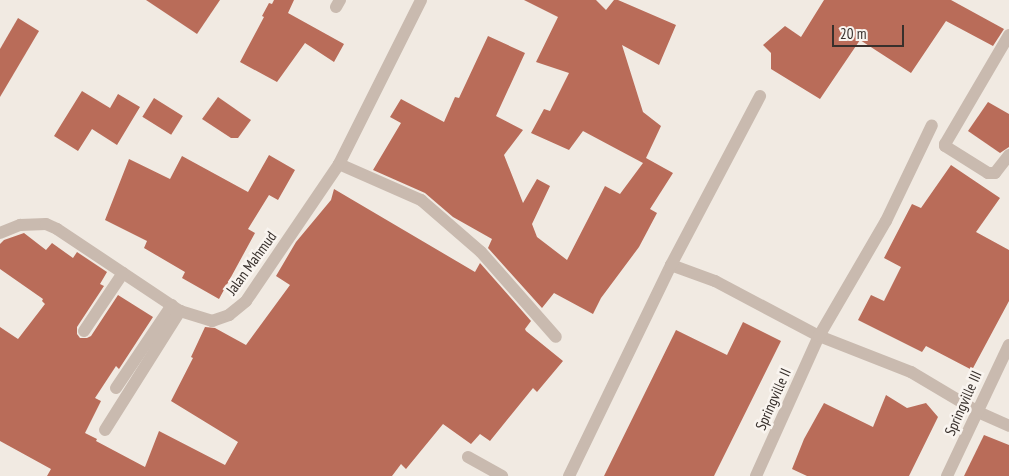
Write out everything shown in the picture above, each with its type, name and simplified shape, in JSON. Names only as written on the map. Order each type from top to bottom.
[{"type":"street","name":"Jalan Mahmud","points":[[0,233],[20,225],[46,224],[57,229],[176,308],[212,321],[222,319],[240,308],[339,164],[418,1]]},
{"type":"street","points":[[1009,35],[945,144],[945,146],[988,173],[995,173],[1009,155]]},
{"type":"street","points":[[569,476],[671,265],[760,96]]},
{"type":"street","name":"Springville II","points":[[756,476],[819,336],[886,221],[932,126]]},
{"type":"street","points":[[339,164],[421,200],[481,252],[556,336]]},
{"type":"street","points":[[671,265],[715,281],[819,336],[911,372],[978,412],[1009,426]]},
{"type":"street","points":[[84,331],[123,273]]},
{"type":"street","points":[[116,388],[176,308]]},
{"type":"street","points":[[105,430],[176,308]]},
{"type":"street","name":"Springville III","points":[[947,476],[978,412],[993,375],[1009,345]]},
{"type":"street","points":[[468,458],[502,476]]},
{"type":"building","points":[[146,0],[220,0],[197,34]]},
{"type":"building","points":[[274,0],[294,0],[288,13],[344,44],[334,62],[305,43],[277,82],[240,62],[264,17],[262,16],[269,3],[272,4]]},
{"type":"building","points":[[524,0],[596,0],[606,10],[614,0],[618,0],[676,25],[659,65],[622,45],[643,112],[661,126],[646,158],[673,173],[650,209],[657,213],[639,247],[601,298],[593,314],[554,293],[542,308],[488,248],[492,239],[453,217],[425,193],[373,170],[401,123],[390,117],[401,99],[444,122],[455,97],[459,98],[488,36],[525,53],[496,116],[523,130],[504,155],[523,203],[537,179],[550,186],[532,224],[537,237],[567,260],[605,186],[620,194],[643,163],[583,131],[569,150],[531,133],[544,109],[550,111],[569,73],[536,62],[558,17]]},
{"type":"building","points":[[824,0],[951,0],[1004,29],[993,46],[946,21],[911,73],[860,40],[820,99],[771,69],[771,53],[763,45],[785,26],[801,37]]},
{"type":"building","points":[[18,18],[39,31],[0,97],[0,49]]},
{"type":"building","points":[[82,91],[110,108],[118,94],[140,107],[117,145],[92,129],[78,151],[54,136]]},
{"type":"building","points":[[218,97],[251,120],[238,138],[231,138],[202,119]]},
{"type":"building","points":[[154,98],[183,116],[171,135],[142,117]]},
{"type":"building","points":[[988,102],[1009,114],[1009,147],[1000,153],[968,131]]},
{"type":"building","points":[[269,155],[295,170],[278,200],[269,195],[248,229],[255,233],[219,299],[182,278],[185,272],[144,248],[147,241],[105,220],[129,159],[170,179],[182,156],[248,192]]},
{"type":"building","points":[[951,165],[1000,198],[976,232],[1009,250],[1009,301],[972,370],[926,346],[922,352],[858,320],[871,295],[884,301],[901,267],[884,258],[912,204],[921,208]]},
{"type":"building","points":[[334,189],[475,272],[480,263],[531,321],[525,329],[526,331],[563,361],[537,392],[533,388],[490,441],[480,434],[471,444],[443,424],[406,469],[401,464],[392,476],[47,476],[51,469],[0,441],[0,327],[18,339],[45,304],[42,301],[43,299],[0,269],[0,244],[4,240],[24,233],[46,250],[52,243],[73,258],[77,252],[107,272],[100,284],[104,286],[77,327],[77,334],[80,338],[91,336],[118,295],[153,317],[119,369],[116,366],[95,398],[101,401],[85,433],[97,439],[96,441],[145,467],[159,431],[225,465],[238,442],[171,401],[193,358],[191,357],[205,327],[215,328],[246,345],[290,285],[276,276],[296,242],[331,200]]},
{"type":"building","points":[[743,322],[781,341],[714,476],[604,476],[676,330],[727,355]]},
{"type":"building","points":[[886,395],[907,408],[926,403],[938,417],[909,476],[807,476],[792,469],[804,439],[824,403],[873,427]]},
{"type":"building","points":[[984,435],[1009,445],[1009,476],[964,476]]}]
